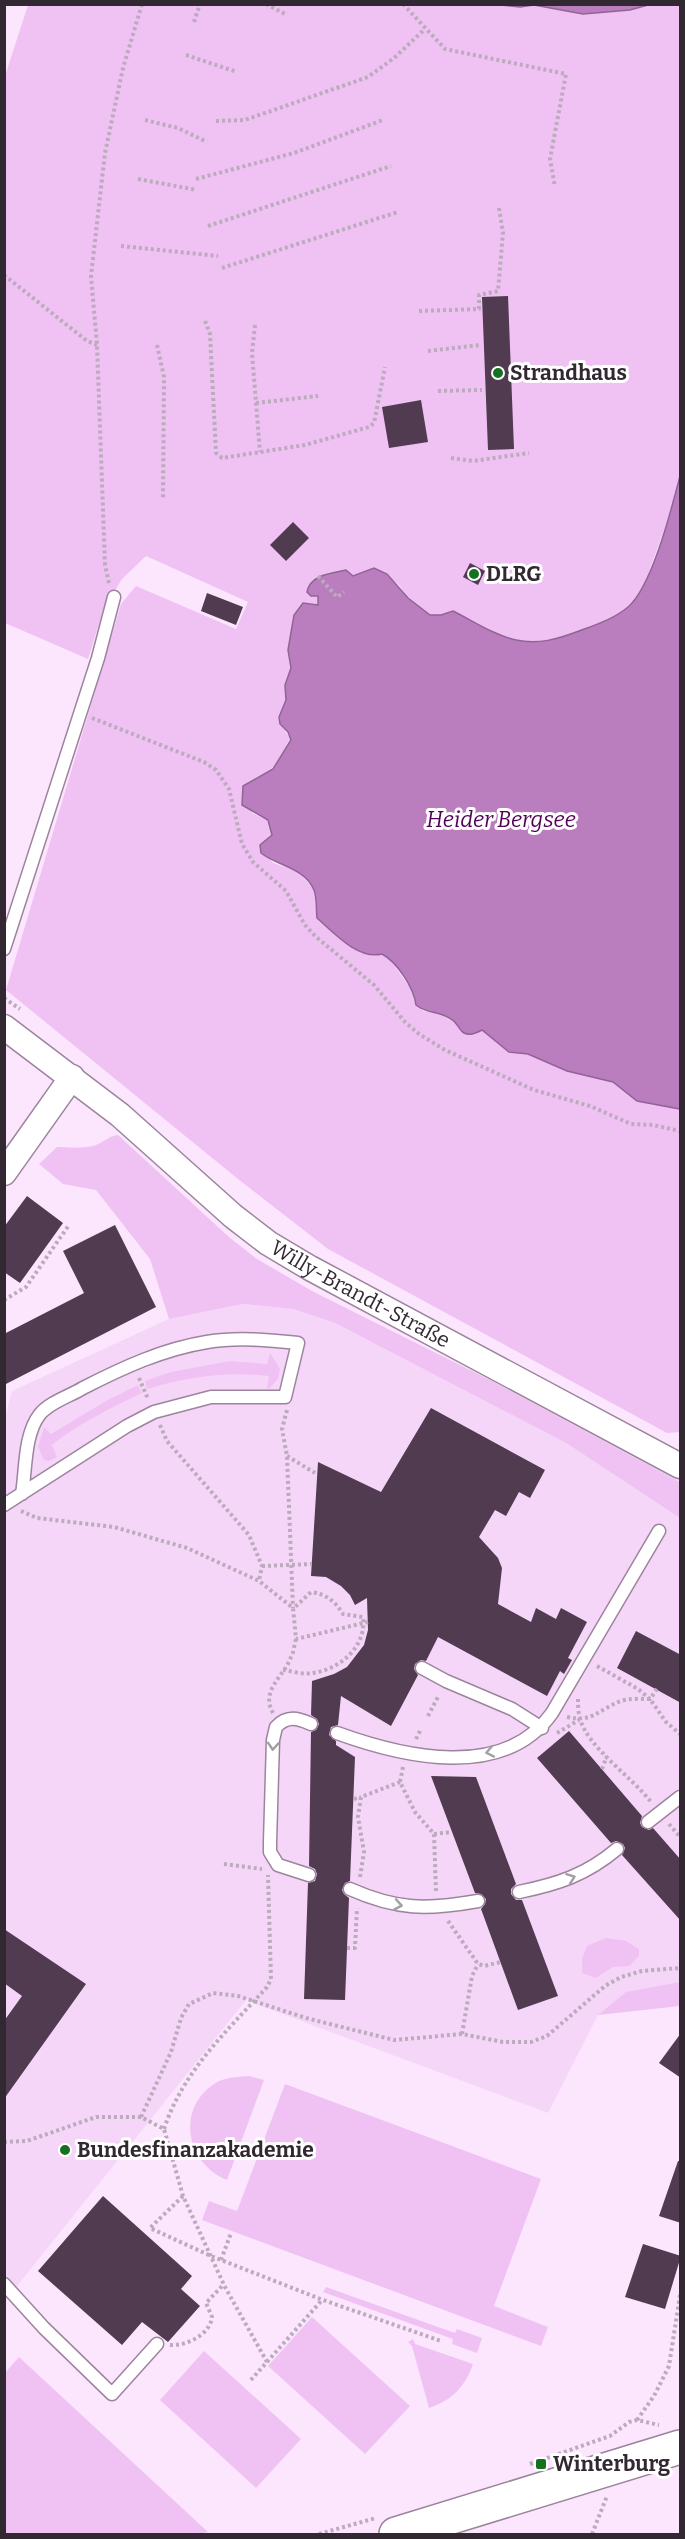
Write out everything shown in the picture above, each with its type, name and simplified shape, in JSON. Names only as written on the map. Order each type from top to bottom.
[{"type":"main road","points":[[396,2535],[681,2446]]},
{"type":"street","name":"Willy-Brandt-Straße","points":[[4,1027],[120,1115],[233,1216],[268,1243],[310,1268],[681,1466]]},
{"type":"street","points":[[4,1173],[72,1077]]},
{"type":"lane","points":[[4,949],[80,714],[114,597]]},
{"type":"lane","points":[[8,1504],[127,1426],[154,1412],[211,1397],[285,1397],[298,1343],[265,1340],[207,1342],[153,1356],[67,1397],[40,1414],[30,1439],[22,1494]]},
{"type":"lane","points":[[337,1733],[387,1750],[438,1756],[470,1756],[509,1749],[529,1739],[542,1728],[552,1713],[659,1531]]},
{"type":"lane","points":[[422,1668],[446,1682],[512,1709],[542,1728]]},
{"type":"lane","points":[[309,1875],[278,1865],[270,1852],[273,1740],[276,1727],[289,1718],[300,1719],[311,1724]]},
{"type":"lane","points":[[648,1822],[681,1797]]},
{"type":"lane","points":[[519,1892],[549,1886],[583,1874],[617,1849]]},
{"type":"lane","points":[[354,1891],[376,1900],[402,1906],[440,1908],[478,1901]]},
{"type":"lane","points":[[4,2284],[44,2328],[112,2394],[157,2344]]},
{"type":"path","points":[[114,597],[110,591],[105,565],[97,345],[91,276],[105,153],[123,68],[142,4]]},
{"type":"path","points":[[194,22],[200,4]]},
{"type":"path","points":[[266,4],[285,14]]},
{"type":"path","points":[[403,4],[445,49],[566,74],[550,159],[555,187]]},
{"type":"path","points":[[216,121],[245,120],[368,77],[394,58],[425,29]]},
{"type":"path","points":[[186,56],[237,72]]},
{"type":"path","points":[[145,120],[178,128],[207,142]]},
{"type":"path","points":[[196,179],[294,153],[383,120]]},
{"type":"path","points":[[208,226],[391,166]]},
{"type":"path","points":[[138,178],[197,190]]},
{"type":"path","points":[[419,311],[479,309],[479,295],[498,291],[503,233],[499,208]]},
{"type":"path","points":[[222,268],[398,212]]},
{"type":"path","points":[[121,246],[218,256]]},
{"type":"path","points":[[4,275],[87,341],[97,345]]},
{"type":"path","points":[[205,321],[210,334],[216,453],[222,458],[305,445],[369,427],[374,423],[386,367]]},
{"type":"path","points":[[255,325],[252,352],[260,452]]},
{"type":"path","points":[[157,345],[164,377],[164,500]]},
{"type":"path","points":[[428,351],[480,345]]},
{"type":"path","points":[[438,392],[482,390]]},
{"type":"path","points":[[256,404],[318,396]]},
{"type":"path","points":[[451,458],[473,461],[529,453]]},
{"type":"path","points":[[318,576],[337,597],[344,592]]},
{"type":"path","points":[[80,714],[204,762],[216,770],[229,789],[242,844],[253,862],[286,891],[305,925],[315,936],[374,985],[405,1022],[432,1043],[534,1090],[590,1106],[632,1124],[653,1125],[681,1131]]},
{"type":"path","points":[[4,998],[25,1013]]},
{"type":"path","points":[[4,1300],[26,1287],[69,1225]]},
{"type":"path","points":[[133,1365],[167,1441],[249,1535],[262,1566],[259,1581]]},
{"type":"path","points":[[280,1723],[269,1706],[269,1696],[272,1687],[291,1658],[296,1639],[287,1456],[282,1429],[287,1412],[285,1397]]},
{"type":"path","points":[[287,1456],[315,1473]]},
{"type":"path","points":[[8,1504],[37,1518],[114,1527],[187,1548],[259,1581],[294,1608]]},
{"type":"path","points":[[262,1566],[312,1564]]},
{"type":"path","points":[[284,1670],[309,1674],[326,1670],[343,1662],[356,1647],[366,1623],[363,1617],[343,1614],[338,1605],[323,1594],[311,1592],[294,1608]]},
{"type":"path","points":[[296,1639],[366,1623]]},
{"type":"path","points":[[584,1659],[638,1689],[650,1699],[666,1722],[681,1734]]},
{"type":"path","points":[[575,1674],[580,1720],[590,1738],[642,1789]]},
{"type":"path","points":[[650,1699],[657,1689]]},
{"type":"path","points":[[428,1716],[441,1692]]},
{"type":"path","points":[[552,1713],[580,1720],[596,1715],[622,1700],[650,1699]]},
{"type":"path","points":[[409,1753],[403,1764],[400,1782],[415,1812],[434,1834],[434,1877]]},
{"type":"path","points":[[602,1769],[607,1756]]},
{"type":"path","points":[[354,1799],[400,1782]]},
{"type":"path","points":[[347,1948],[355,1948],[354,1891],[364,1852],[358,1817],[361,1797]]},
{"type":"path","points":[[434,1834],[452,1832]]},
{"type":"path","points":[[224,1864],[269,1870],[266,1883],[272,1970],[267,1987],[220,2036],[198,2064],[180,2092],[164,2129],[183,2196],[224,2284],[267,2362]]},
{"type":"path","points":[[440,1908],[477,1964],[484,1966],[501,1962]]},
{"type":"path","points":[[462,2034],[472,1976],[477,1964]]},
{"type":"path","points":[[141,2117],[171,2052],[181,2018],[189,2004],[213,1993],[231,1994],[306,2018],[394,2040],[462,2034],[503,2042],[531,2042],[547,2036],[605,1986],[621,1977],[642,1971],[681,1968]]},
{"type":"path","points":[[4,2142],[27,2141],[96,2117],[141,2117],[164,2129]]},
{"type":"path","points":[[183,2196],[150,2228],[211,2256],[323,2300],[441,2341]]},
{"type":"path","points":[[221,2260],[231,2233]]},
{"type":"path","points":[[157,2344],[187,2343],[208,2327],[212,2317],[206,2303],[224,2284]]},
{"type":"path","points":[[637,2420],[654,2396],[669,2366],[681,2295]]},
{"type":"path","points":[[249,2382],[323,2300]]},
{"type":"path","points":[[592,2535],[609,2493]]},
{"type":"shaded area","points":[[502,4],[520,7],[533,5],[583,14],[630,10],[648,5],[680,5],[680,476],[667,520],[644,586],[630,604],[601,624],[566,637],[548,640],[531,642],[508,638],[453,611],[441,615],[430,615],[408,598],[399,585],[374,568],[353,576],[346,570],[318,596],[320,601],[318,605],[312,606],[288,650],[291,668],[285,685],[286,700],[279,717],[280,724],[292,740],[268,772],[248,782],[252,813],[268,820],[272,835],[260,845],[273,863],[297,871],[314,889],[317,918],[389,958],[415,995],[423,1011],[451,1018],[466,1033],[482,1030],[509,1052],[528,1054],[567,1071],[613,1082],[637,1101],[680,1109],[680,1432],[667,1433],[328,1249],[238,1179],[6,990],[121,604],[136,586],[236,629],[248,602],[146,556],[122,579],[104,608],[88,659],[5,623],[4,79],[28,5]]},
{"type":"shaded area","points":[[118,1135],[230,1238],[257,1259],[312,1291],[492,1381],[680,1482],[680,1518],[566,1443],[335,1323],[293,1309],[243,1304],[169,1319],[150,1259],[96,1190],[63,1184],[39,1164],[57,1147],[91,1146]]},
{"type":"shaded area","points":[[243,1304],[293,1309],[335,1323],[566,1443],[680,1518],[680,1982],[656,1988],[598,2015],[548,2113],[247,1999],[5,2301],[4,1422],[12,1391],[169,1319]]},
{"type":"shaded area","points":[[270,1353],[280,1369],[278,1379],[269,1389],[267,1388],[269,1376],[238,1374],[192,1378],[147,1389],[145,1381],[171,1372],[230,1361],[267,1364]]},
{"type":"shaded area","points":[[138,1385],[142,1393],[73,1430],[52,1445],[57,1457],[49,1461],[44,1460],[38,1447],[44,1427],[51,1434]]},
{"type":"shaded area","points":[[606,1938],[626,1941],[639,1949],[639,1956],[629,1966],[613,1967],[596,1978],[582,1973],[582,1959],[587,1946]]},
{"type":"shaded area","points":[[680,1982],[680,2006],[598,2015],[626,1992]]},
{"type":"shaded area","points":[[249,2076],[264,2080],[227,2180],[213,2172],[203,2162],[195,2149],[190,2122],[194,2108],[202,2095],[214,2084],[226,2079]]},
{"type":"shaded area","points":[[285,2084],[541,2179],[494,2306],[548,2327],[541,2346],[202,2220],[209,2201],[237,2211]]},
{"type":"shaded area","points":[[326,2287],[455,2333],[457,2329],[482,2338],[477,2353],[452,2344],[453,2339],[323,2292]]},
{"type":"shaded area","points":[[312,2317],[410,2406],[365,2454],[268,2366]]},
{"type":"shaded area","points":[[413,2339],[415,2344],[473,2364],[457,2392],[429,2408],[412,2346],[408,2342]]},
{"type":"shaded area","points":[[204,2351],[301,2439],[256,2488],[160,2400]]},
{"type":"shaded area","points":[[19,2357],[208,2532],[200,2534],[5,2534],[5,2373]]},
{"type":"water","points":[[502,4],[648,5],[630,10],[583,14],[534,5],[520,7]]},
{"type":"water","name":"Heider Bergsee","points":[[680,476],[680,1109],[637,1101],[613,1082],[567,1071],[528,1054],[509,1052],[482,1030],[466,1034],[447,1016],[416,1005],[408,984],[399,969],[388,958],[382,954],[373,955],[355,949],[317,918],[315,893],[310,882],[304,876],[261,853],[260,845],[272,835],[268,820],[242,805],[243,786],[273,769],[291,740],[288,732],[280,724],[279,717],[286,700],[285,685],[291,668],[288,650],[294,615],[303,603],[318,605],[318,596],[311,596],[307,592],[309,586],[317,578],[346,570],[353,576],[374,568],[387,574],[408,598],[430,615],[441,615],[453,611],[492,631],[516,640],[532,642],[556,639],[611,618],[628,607],[637,597],[660,546]]},
{"type":"building","name":"Strandhaus","points":[[508,296],[514,449],[488,450],[482,297]]},
{"type":"building","points":[[421,400],[428,442],[389,448],[382,407]]},
{"type":"building","points":[[293,522],[309,538],[286,561],[270,545]]},
{"type":"building","name":"DLRG","points":[[470,563],[485,571],[478,585],[463,577]]},
{"type":"building","points":[[207,593],[243,607],[236,625],[201,611]]},
{"type":"building","points":[[27,1196],[63,1223],[20,1283],[4,1272],[4,1227]]},
{"type":"building","points":[[115,1225],[156,1307],[4,1385],[4,1334],[84,1293],[63,1251]]},
{"type":"building","points":[[431,1408],[545,1470],[530,1498],[519,1492],[506,1516],[495,1510],[479,1537],[498,1558],[502,1568],[498,1604],[531,1622],[536,1608],[556,1619],[561,1608],[587,1622],[568,1658],[572,1660],[564,1674],[560,1671],[547,1696],[438,1637],[426,1661],[421,1660],[415,1664],[414,1669],[418,1675],[391,1726],[341,1696],[338,1725],[331,1727],[329,1735],[336,1741],[336,1745],[355,1757],[350,1881],[345,1883],[342,1890],[349,1898],[345,2000],[304,1999],[308,1883],[315,1881],[317,1874],[315,1869],[309,1866],[311,1732],[316,1730],[319,1724],[317,1719],[311,1715],[312,1681],[347,1667],[364,1645],[368,1630],[367,1598],[355,1605],[350,1595],[341,1586],[326,1577],[311,1576],[318,1462],[381,1492]]},
{"type":"building","points":[[636,1631],[681,1655],[681,1703],[617,1668]]},
{"type":"building","points":[[569,1731],[642,1816],[640,1823],[642,1827],[649,1830],[653,1828],[681,1860],[681,1921],[622,1855],[625,1848],[623,1844],[616,1841],[611,1843],[537,1758]]},
{"type":"building","points":[[431,1776],[476,1777],[516,1884],[511,1889],[511,1894],[516,1900],[522,1900],[558,1996],[518,2010],[481,1909],[486,1899],[481,1894],[475,1893]]},
{"type":"building","points":[[4,1929],[86,1984],[4,2099],[4,2021],[22,1996],[4,1983]]},
{"type":"building","points":[[681,2033],[681,2078],[659,2063]]},
{"type":"building","points":[[678,2161],[681,2161],[681,2223],[659,2216]]},
{"type":"building","points":[[103,2196],[192,2276],[181,2289],[200,2306],[168,2342],[142,2322],[122,2345],[38,2271]]},
{"type":"building","points":[[643,2244],[681,2256],[665,2309],[625,2297]]},
{"type":"place","name":"Strandhaus","points":[[498,373]]},
{"type":"place","name":"DLRG","points":[[474,574]]},
{"type":"place","name":"Bundesfinanzakademie","points":[[65,2150]]},
{"type":"place","name":"Winterburg","points":[[541,2464]]}]
